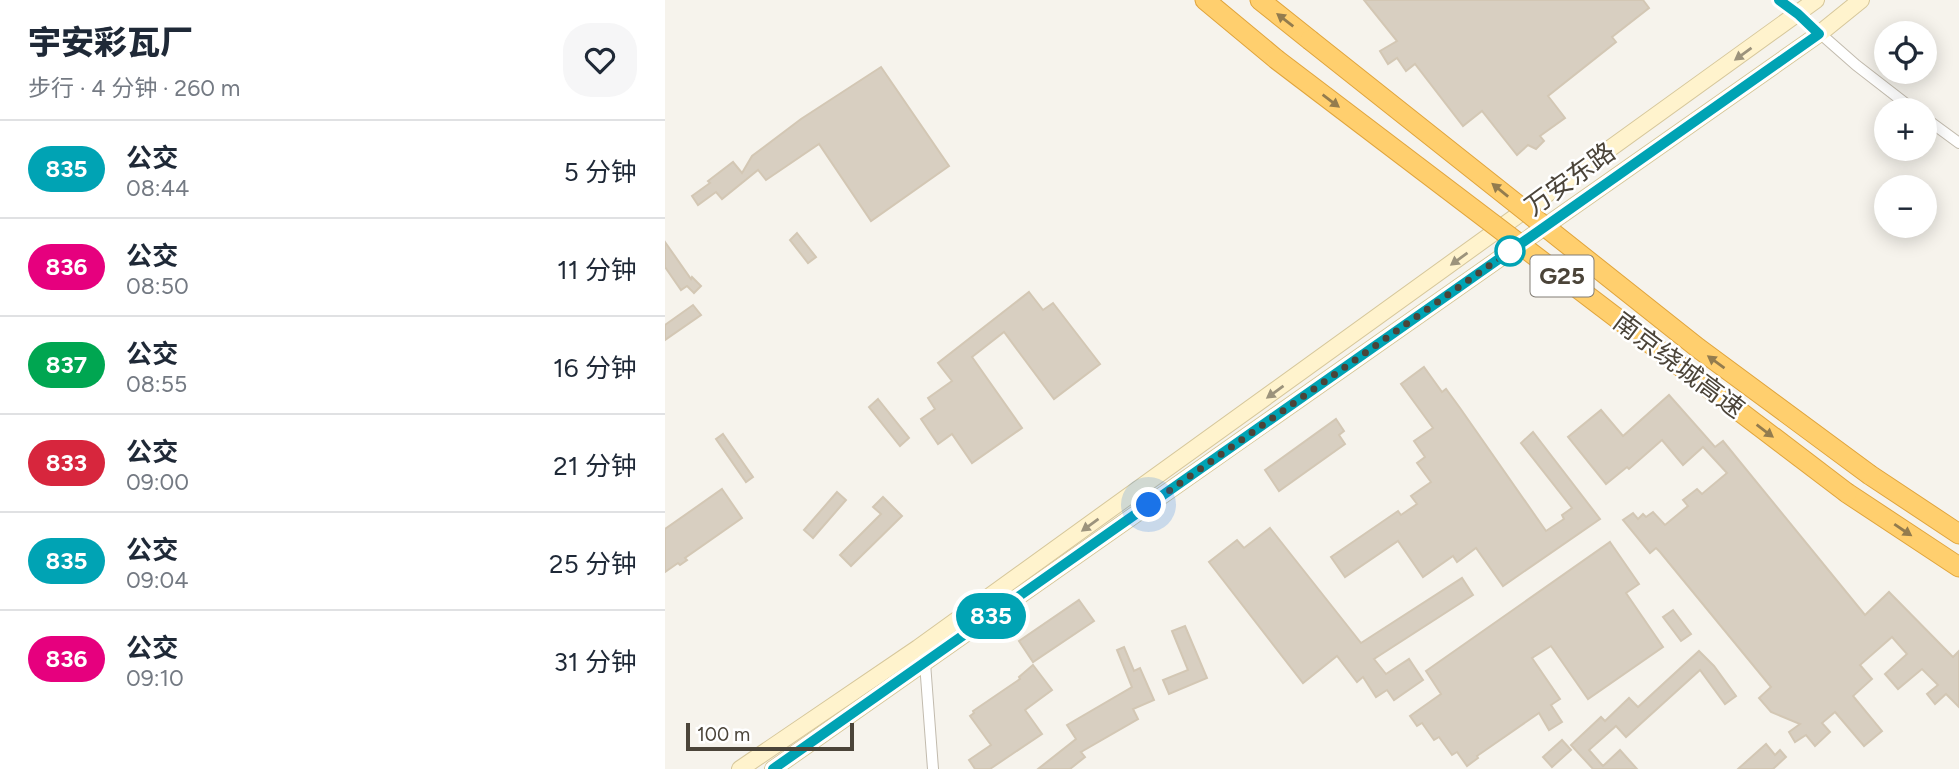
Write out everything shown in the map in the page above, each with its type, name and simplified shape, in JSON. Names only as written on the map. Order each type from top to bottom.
[{"type":"highway","name":"南京绕城高速","points":[[1203,0],[1276,59],[1847,492],[1959,567]]},
{"type":"highway","name":"南京绕城高速","points":[[1260,0],[1698,348],[1870,475],[1959,534]]},
{"type":"main road","name":"万安东路","points":[[773,769],[922,656],[1816,0]]},
{"type":"main road","name":"万安东路","points":[[740,769],[922,656],[1819,34],[1861,0]]},
{"type":"street","points":[[1779,0],[1899,98]]},
{"type":"street","points":[[1937,127],[1959,143]]},
{"type":"street","points":[[922,656],[933,769]]},
{"type":"building","points":[[1364,0],[1643,0],[1649,8],[1612,37],[1616,42],[1548,96],[1565,118],[1540,136],[1544,141],[1536,149],[1528,145],[1517,155],[1482,111],[1463,126],[1415,64],[1406,71],[1397,58],[1388,64],[1380,51],[1397,41]]},
{"type":"building","points":[[881,67],[949,166],[871,221],[819,144],[766,180],[758,170],[722,199],[716,192],[698,205],[692,196],[733,162],[742,173],[752,156],[801,119]]},
{"type":"building","points":[[797,233],[816,257],[808,263],[790,240]]},
{"type":"building","points":[[665,242],[691,279],[692,277],[701,286],[694,293],[687,286],[681,290],[665,267]]},
{"type":"building","points":[[1029,292],[1043,310],[1053,303],[1100,364],[1054,399],[1004,332],[972,357],[1022,428],[972,463],[952,434],[938,444],[921,419],[935,409],[928,398],[952,381],[938,363]]},
{"type":"building","points":[[693,305],[701,315],[665,340],[665,325]]},
{"type":"building","points":[[1424,367],[1442,392],[1446,389],[1546,531],[1564,519],[1562,515],[1572,508],[1521,443],[1533,432],[1600,519],[1503,586],[1476,548],[1457,562],[1453,556],[1423,577],[1398,541],[1345,577],[1331,557],[1398,511],[1401,515],[1417,504],[1411,496],[1431,482],[1417,463],[1425,457],[1414,441],[1433,428],[1401,384]]},
{"type":"building","points":[[1669,395],[1715,447],[1723,441],[1865,615],[1889,592],[1953,657],[1959,651],[1959,707],[1946,694],[1935,704],[1927,694],[1938,685],[1922,669],[1898,689],[1885,674],[1907,654],[1892,637],[1860,665],[1872,679],[1853,696],[1882,731],[1864,746],[1835,712],[1822,723],[1830,732],[1815,746],[1806,735],[1795,742],[1789,732],[1800,724],[1771,712],[1759,698],[1771,687],[1660,552],[1656,548],[1650,553],[1623,520],[1633,513],[1638,519],[1643,514],[1646,517],[1653,512],[1665,525],[1688,506],[1683,500],[1697,489],[1702,494],[1727,473],[1703,447],[1683,465],[1662,440],[1629,469],[1627,467],[1606,484],[1568,437],[1601,410],[1623,436]]},
{"type":"building","points":[[878,399],[909,438],[900,446],[869,407]]},
{"type":"building","points":[[1336,419],[1344,431],[1339,435],[1345,444],[1279,491],[1265,470]]},
{"type":"building","points":[[723,434],[753,477],[746,482],[716,439]]},
{"type":"building","points":[[722,489],[742,518],[685,558],[687,560],[680,565],[678,563],[665,572],[665,529]]},
{"type":"building","points":[[837,492],[846,500],[813,538],[804,530]]},
{"type":"building","points":[[883,497],[902,516],[851,566],[840,555],[881,514],[873,507]]},
{"type":"building","points":[[1270,528],[1361,643],[1462,578],[1473,595],[1374,659],[1386,674],[1409,659],[1423,680],[1394,700],[1387,690],[1376,697],[1363,677],[1357,682],[1337,656],[1303,683],[1209,562],[1237,540],[1244,548]]},
{"type":"building","points":[[1610,542],[1639,584],[1626,593],[1663,647],[1588,699],[1551,646],[1532,658],[1560,699],[1551,705],[1562,722],[1549,730],[1539,713],[1477,756],[1478,758],[1467,766],[1457,752],[1452,755],[1439,737],[1434,740],[1422,723],[1417,726],[1410,716],[1441,694],[1426,671]]},
{"type":"building","points":[[1079,600],[1094,621],[1033,662],[1019,641]]},
{"type":"building","points":[[1673,610],[1691,634],[1681,641],[1663,617]]},
{"type":"building","points":[[1185,626],[1207,678],[1169,694],[1163,680],[1188,670],[1172,631]]},
{"type":"building","points":[[1124,647],[1134,671],[1140,668],[1154,700],[1133,709],[1138,719],[1081,752],[1085,757],[1070,769],[1038,769],[1076,739],[1067,725],[1132,687],[1117,650]]},
{"type":"building","points":[[1699,651],[1736,696],[1725,704],[1700,670],[1626,737],[1616,726],[1589,750],[1603,766],[1620,750],[1637,769],[1593,769],[1571,745],[1601,717],[1605,721],[1629,698],[1638,707]]},
{"type":"building","points":[[1033,665],[1052,690],[1025,710],[1042,734],[990,769],[975,769],[969,760],[991,745],[970,716],[973,711],[1020,679]]},
{"type":"building","points":[[1562,740],[1571,750],[1552,767],[1543,757]]},
{"type":"building","points":[[1766,744],[1775,755],[1780,750],[1786,757],[1773,769],[1738,769]]},
{"type":"bus line","name":"835","points":[[773,769],[1819,34],[1779,0]]},
{"type":"route","points":[[1149,505],[1510,251]]}]
